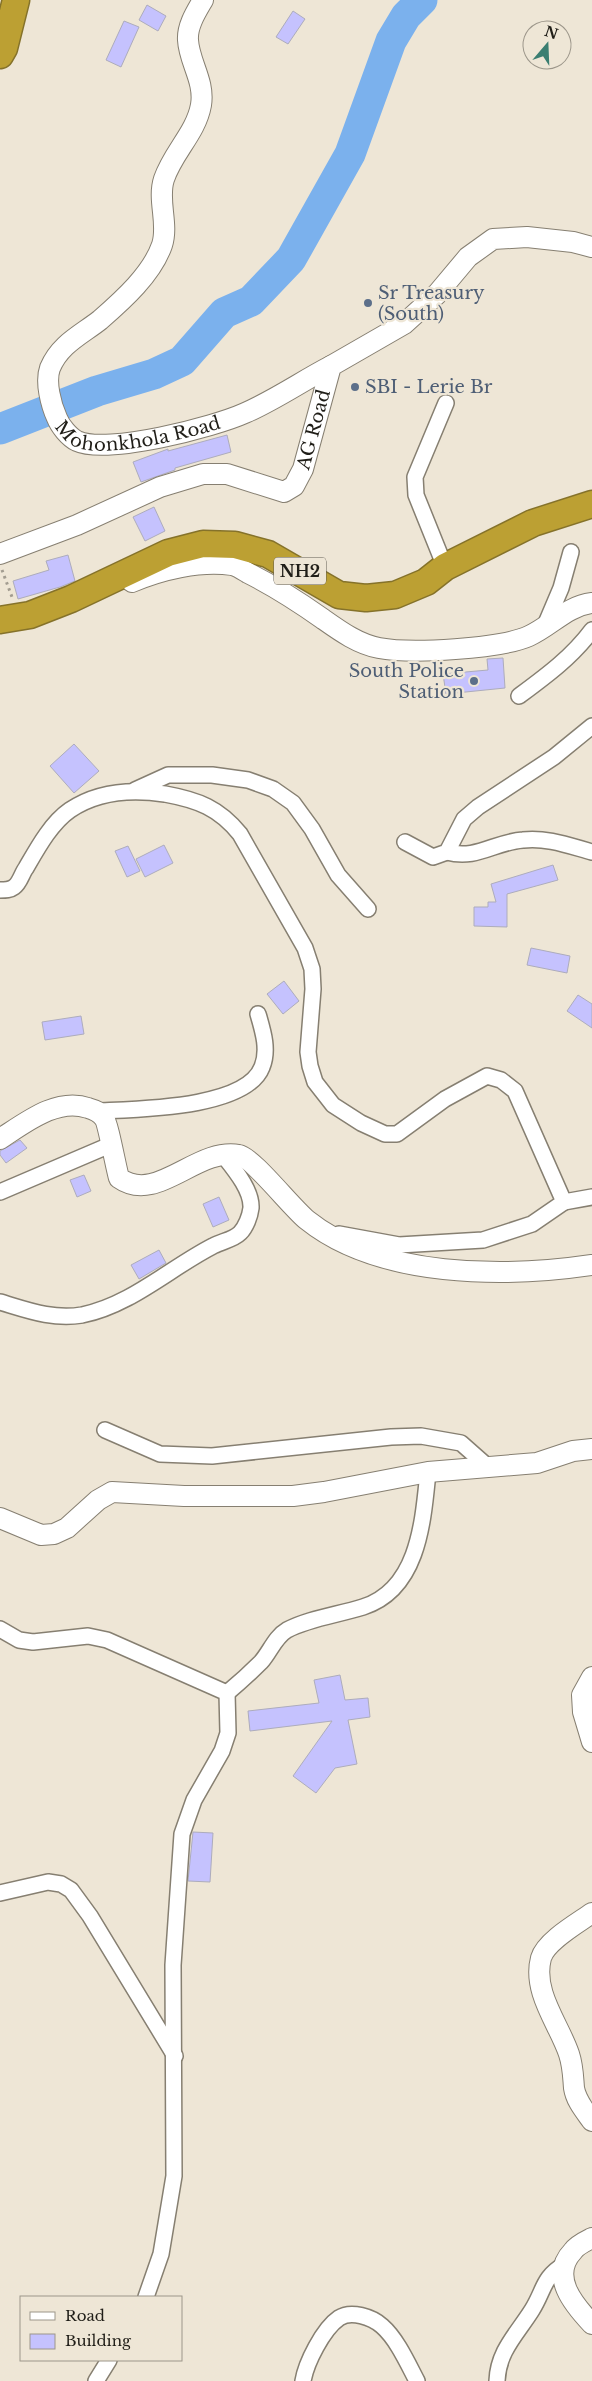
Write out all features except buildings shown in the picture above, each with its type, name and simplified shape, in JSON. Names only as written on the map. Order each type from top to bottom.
[{"type":"highway","points":[[0,55],[4,48],[16,0]]},
{"type":"highway","name":"NH2","points":[[17,617],[71,599],[168,553],[203,544],[235,545],[268,554],[339,594],[366,598],[395,595],[426,582],[445,567],[533,523],[592,504]]},
{"type":"street","name":"Mohonkhola Road","points":[[203,0],[191,22],[188,40],[199,76],[201,104],[189,136],[164,179],[162,213],[165,230],[162,244],[154,261],[127,294],[99,321],[60,350],[49,370],[49,389],[53,408],[59,423],[66,432],[75,440],[86,444],[117,445],[146,441],[245,413],[331,366]]},
{"type":"street","name":"AG Road","points":[[0,554],[77,525],[160,487],[203,474],[227,474],[284,492],[294,486],[303,469],[331,366],[404,324],[437,294],[468,257],[493,238],[528,237],[573,242],[592,247]]},
{"type":"street","points":[[445,567],[416,495],[415,477],[446,403]]},
{"type":"street","points":[[544,628],[561,588],[571,552]]},
{"type":"street","points":[[17,617],[116,588],[147,575],[185,567],[226,565],[233,565],[265,581],[345,635],[378,648],[412,652],[495,644],[527,637],[544,628],[565,612],[579,605],[592,603]]},
{"type":"street","points":[[519,696],[555,670],[579,647],[592,630]]},
{"type":"street","points":[[447,852],[464,819],[478,807],[554,757],[592,726]]},
{"type":"street","points":[[131,792],[168,775],[212,775],[248,780],[273,789],[293,803],[312,829],[338,876],[368,909]]},
{"type":"street","points":[[0,890],[7,890],[16,886],[44,840],[69,811],[89,799],[113,793],[131,792],[179,797],[209,806],[227,817],[240,834],[305,948],[312,969],[313,989],[308,1052],[310,1066],[315,1082],[333,1105],[361,1123],[385,1134],[398,1134],[445,1099],[487,1076],[501,1080],[515,1091],[564,1202]]},
{"type":"street","points":[[405,842],[433,857],[447,852],[460,855],[478,854],[498,845],[523,840],[548,841],[592,852]]},
{"type":"street","points":[[0,1139],[29,1121],[56,1108],[74,1104],[97,1111],[162,1108],[211,1099],[251,1084],[262,1067],[266,1042],[258,1014]]},
{"type":"street","points":[[97,1111],[105,1119],[119,1178],[135,1186],[146,1187],[206,1160],[223,1155],[240,1155],[253,1162],[265,1178],[307,1220],[358,1249],[403,1262],[446,1270],[497,1273],[592,1265]]},
{"type":"street","points":[[0,1192],[110,1144]]},
{"type":"street","points":[[0,1302],[41,1315],[62,1317],[82,1315],[124,1300],[214,1245],[235,1237],[242,1231],[251,1208],[249,1196],[236,1171],[223,1155]]},
{"type":"street","points":[[327,1232],[399,1245],[483,1240],[532,1224],[564,1202],[592,1197]]},
{"type":"street","points":[[105,1430],[160,1454],[212,1456],[390,1436],[421,1436],[462,1443],[487,1466]]},
{"type":"street","points":[[0,1518],[42,1535],[54,1534],[67,1528],[98,1500],[112,1492],[184,1496],[292,1496],[324,1492],[428,1472],[538,1463],[573,1451],[592,1449]]},
{"type":"street","points":[[146,2296],[161,2254],[174,2176],[175,2056],[173,1965],[182,1834],[194,1800],[222,1751],[228,1733],[227,1693],[262,1661],[279,1636],[286,1631],[301,1624],[365,1607],[396,1586],[412,1558],[422,1524],[428,1472]]},
{"type":"street","points":[[0,1629],[18,1640],[33,1642],[88,1636],[107,1640],[227,1693]]},
{"type":"street","points":[[592,1677],[582,1696],[582,1712],[592,1742]]},
{"type":"street","points":[[0,1893],[48,1882],[61,1884],[71,1890],[90,1916],[175,2056]]},
{"type":"street","points":[[592,1913],[550,1944],[542,1957],[540,1975],[546,2004],[567,2048],[573,2066],[574,2089],[578,2102],[592,2121]]},
{"type":"street","points":[[592,2238],[573,2250],[565,2264],[563,2278],[567,2292],[592,2324]]},
{"type":"street","points":[[496,2381],[497,2366],[505,2347],[533,2307],[551,2273],[565,2264]]},
{"type":"street","points":[[303,2381],[305,2371],[320,2340],[339,2318],[356,2314],[372,2319],[383,2326],[417,2381]]},
{"type":"street","points":[[96,2381],[108,2361]]},
{"type":"path","points":[[0,564],[17,617]]},
{"type":"waterway","points":[[0,429],[97,391],[154,374],[182,361],[224,313],[251,301],[291,259],[350,154],[391,41],[406,16],[422,0]]},
{"type":"place","name":"Sr Treasury (South)","points":[[368,303]]},
{"type":"place","name":"SBI - Lerie Br","points":[[355,387]]},
{"type":"place","name":"South Police Station","points":[[474,681]]}]
